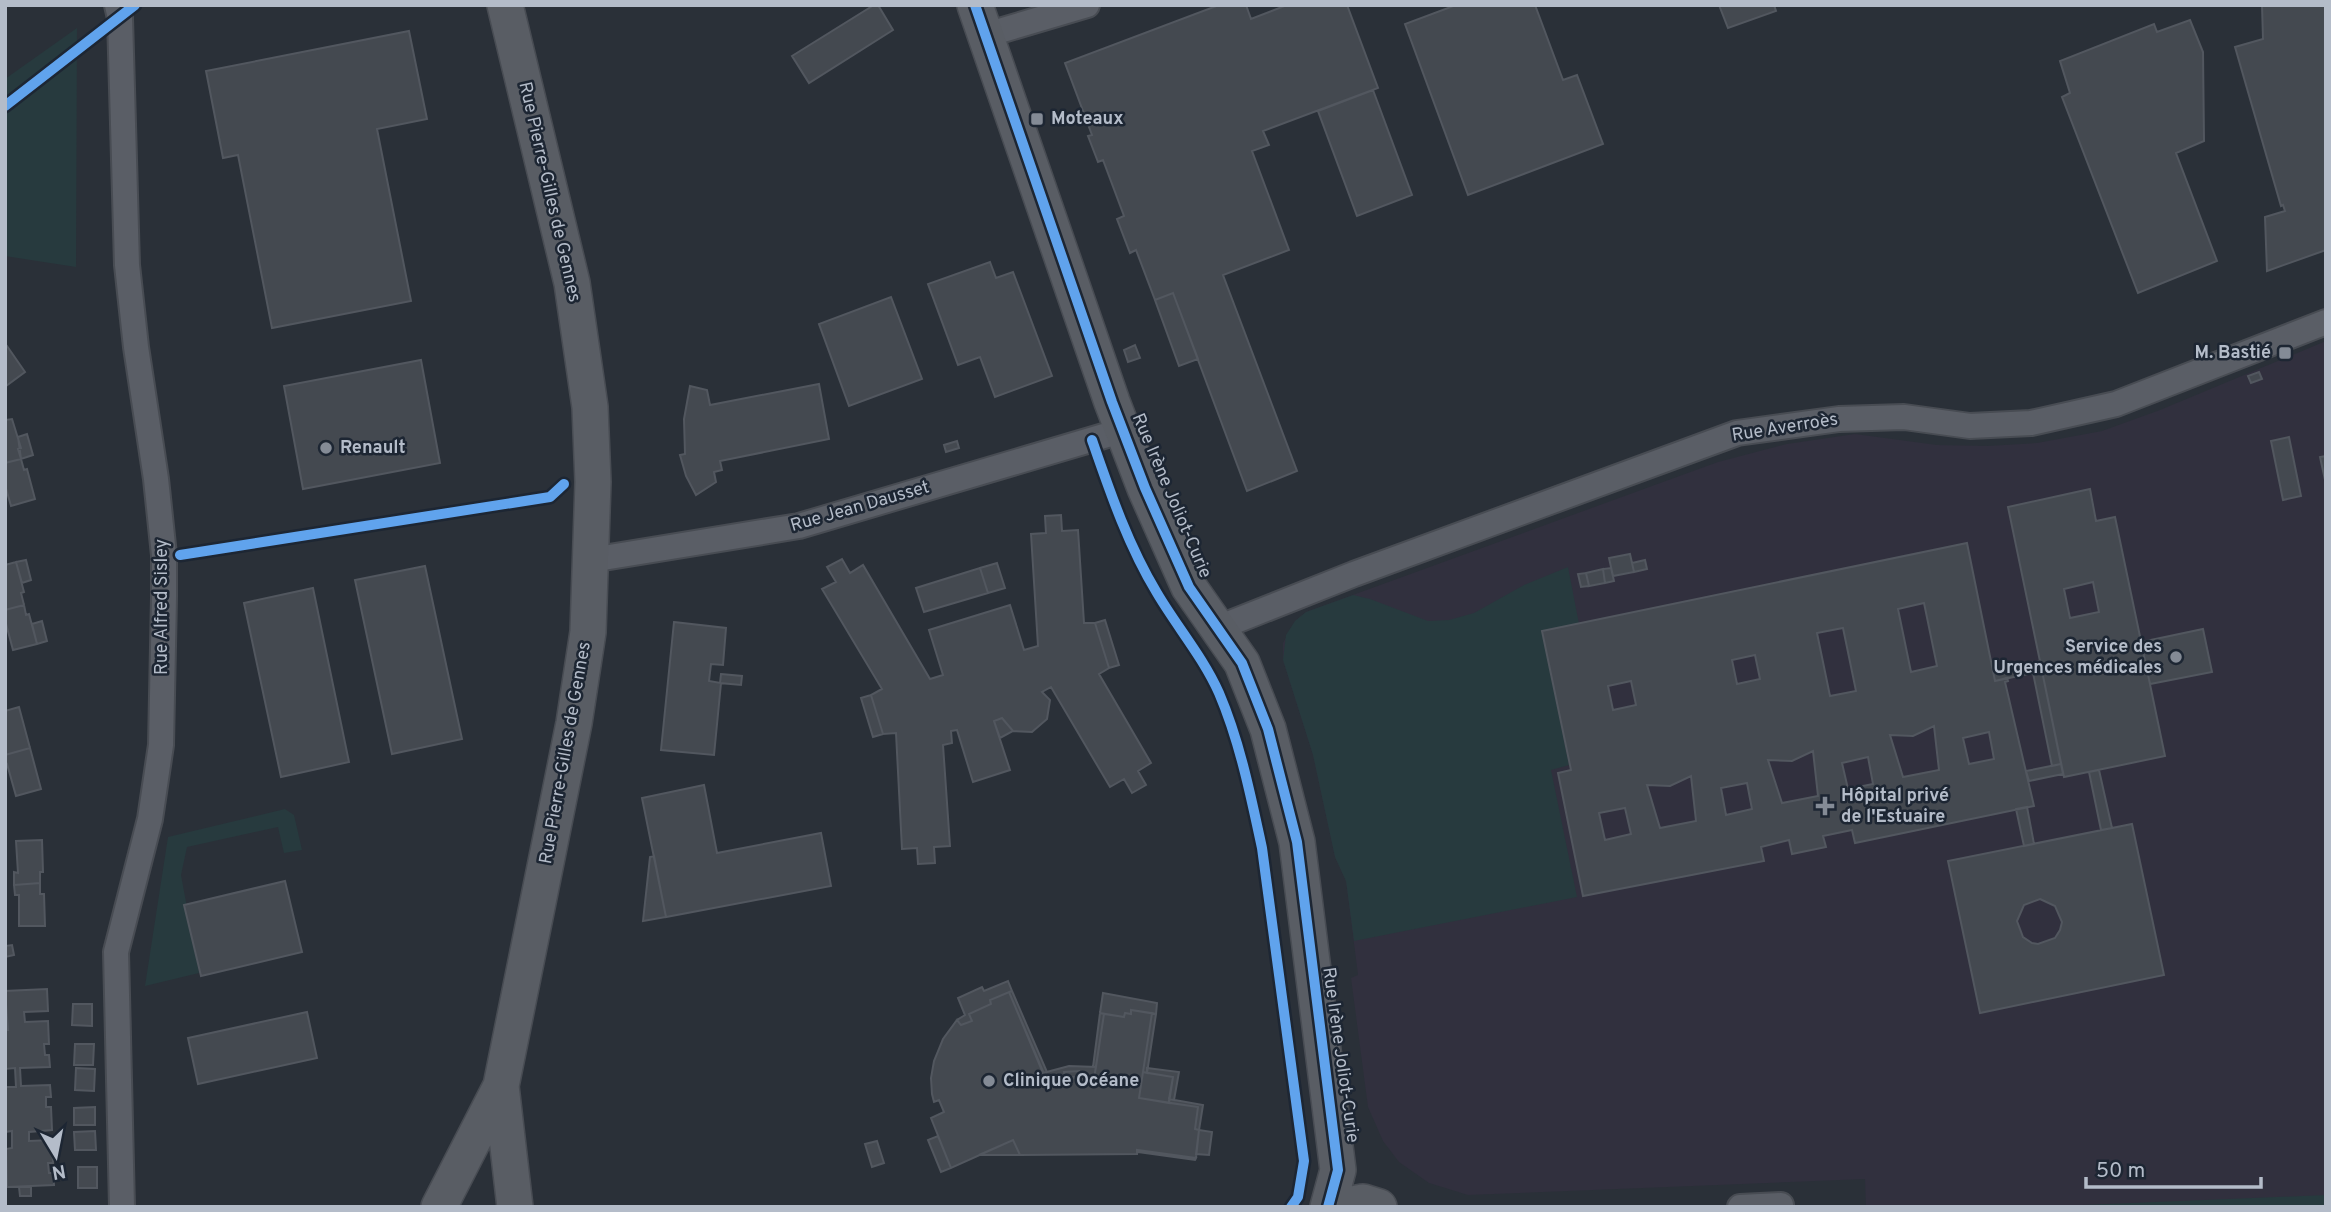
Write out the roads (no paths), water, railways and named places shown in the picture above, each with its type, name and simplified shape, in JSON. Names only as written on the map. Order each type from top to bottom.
[{"type":"main road","name":"Rue Pierre-Gilles de Gennes","points":[[439,1207],[501,1086],[574,723],[588,632],[593,482],[590,407],[572,283],[505,5]]},
{"type":"main road","name":"Rue Irène Joliot-Curie","points":[[981,20],[1124,430],[1169,545],[1189,587],[1242,663],[1268,729],[1297,842],[1338,1170],[1328,1207]]},
{"type":"main road","name":"Rue Pierre-Gilles de Gennes","points":[[501,1086],[514,1207]]},
{"type":"main road","name":"Rue Irène Joliot-Curie","points":[[1338,1170],[1354,1188],[1360,1205]]},
{"type":"street","name":"Rue Alfred Sisley","points":[[117,5],[120,18],[127,265],[156,479],[164,569],[161,745],[150,819],[116,952],[122,1207]]},
{"type":"street","points":[[981,20],[1087,5]]},
{"type":"street","name":"Rue Averroès","points":[[1218,628],[1354,574],[1737,433],[1839,419],[1904,417],[1970,426],[2031,423],[2116,404],[2326,322]]},
{"type":"street","name":"Rue Jean Dausset","points":[[591,560],[799,526],[1124,430]]},
{"type":"street","points":[[1740,1207],[1781,1205]]},
{"type":"place","name":"Moteaux","points":[[1037,119]]},
{"type":"place","name":"M. Bastié","points":[[2285,353]]},
{"type":"place","name":"Renault","points":[[326,448]]},
{"type":"place","name":"Service des Urgences médicales","points":[[2176,657]]},
{"type":"place","name":"Hôpital privé de l'Estuaire","points":[[1825,806]]},
{"type":"place","name":"Clinique Océane","points":[[989,1081]]}]
